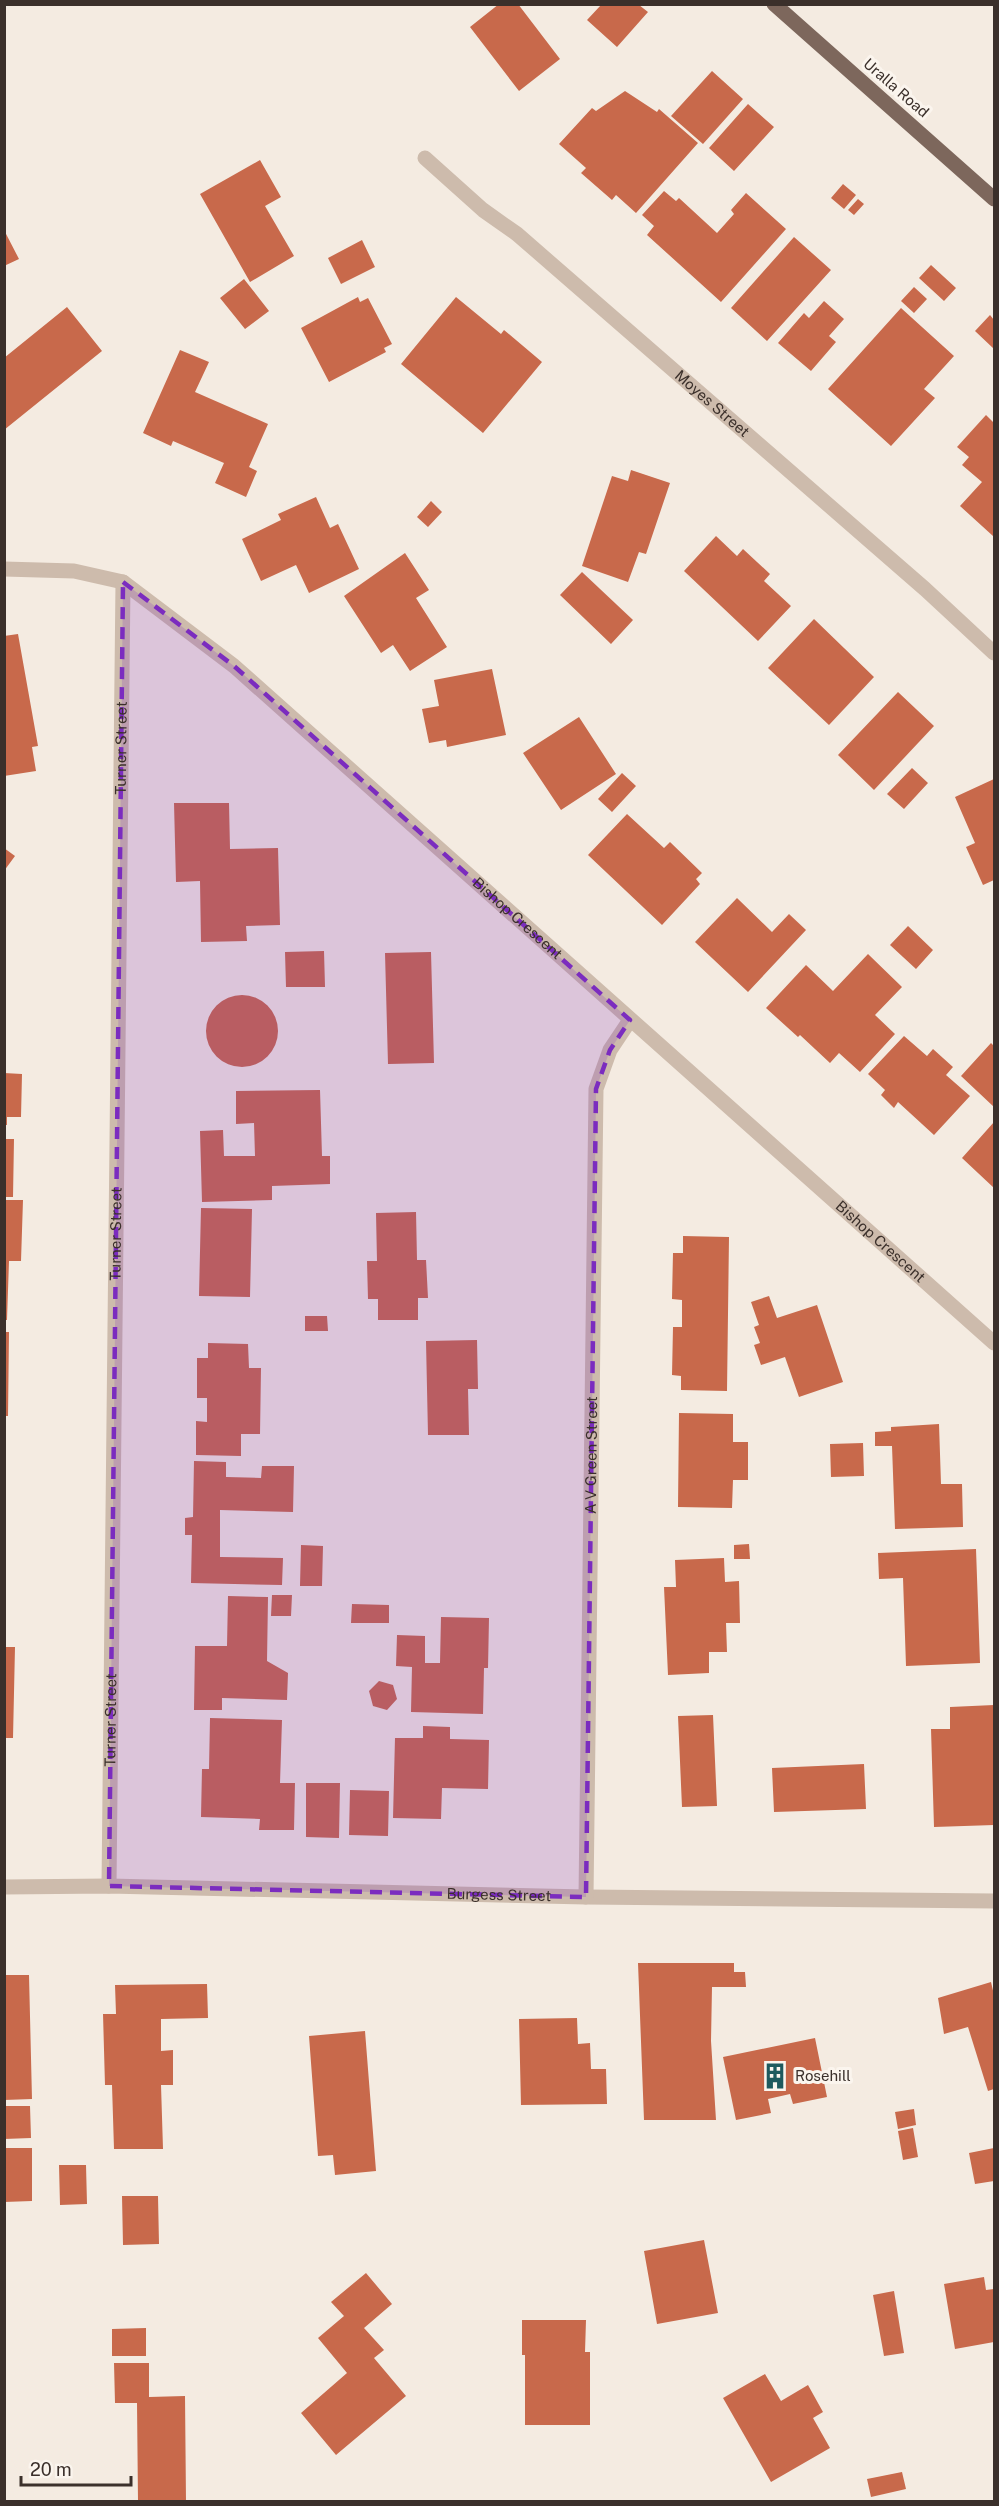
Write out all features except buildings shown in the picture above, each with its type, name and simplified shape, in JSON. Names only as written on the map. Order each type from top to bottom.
[{"type":"main road","name":"Uralla Road","points":[[774,4],[994,199]]},
{"type":"street","name":"Moyes Street","points":[[425,158],[483,210],[518,234],[926,589],[994,653]]},
{"type":"street","name":"Bishop Crescent","points":[[4,569],[74,571],[123,582],[234,666],[994,1343]]},
{"type":"street","name":"Turner Street","points":[[109,1886],[123,582]]},
{"type":"street","name":"A V Green Street","points":[[586,1897],[596,1089],[610,1050],[630,1020]]},
{"type":"street","name":"Burgess Street","points":[[4,1887],[109,1886],[586,1897],[994,1901]]},
{"type":"highlighted area","points":[[123,582],[234,666],[630,1020],[610,1050],[596,1089],[586,1897],[109,1886]]},
{"type":"place","name":"Rosehill","points":[[775,2076]]}]
